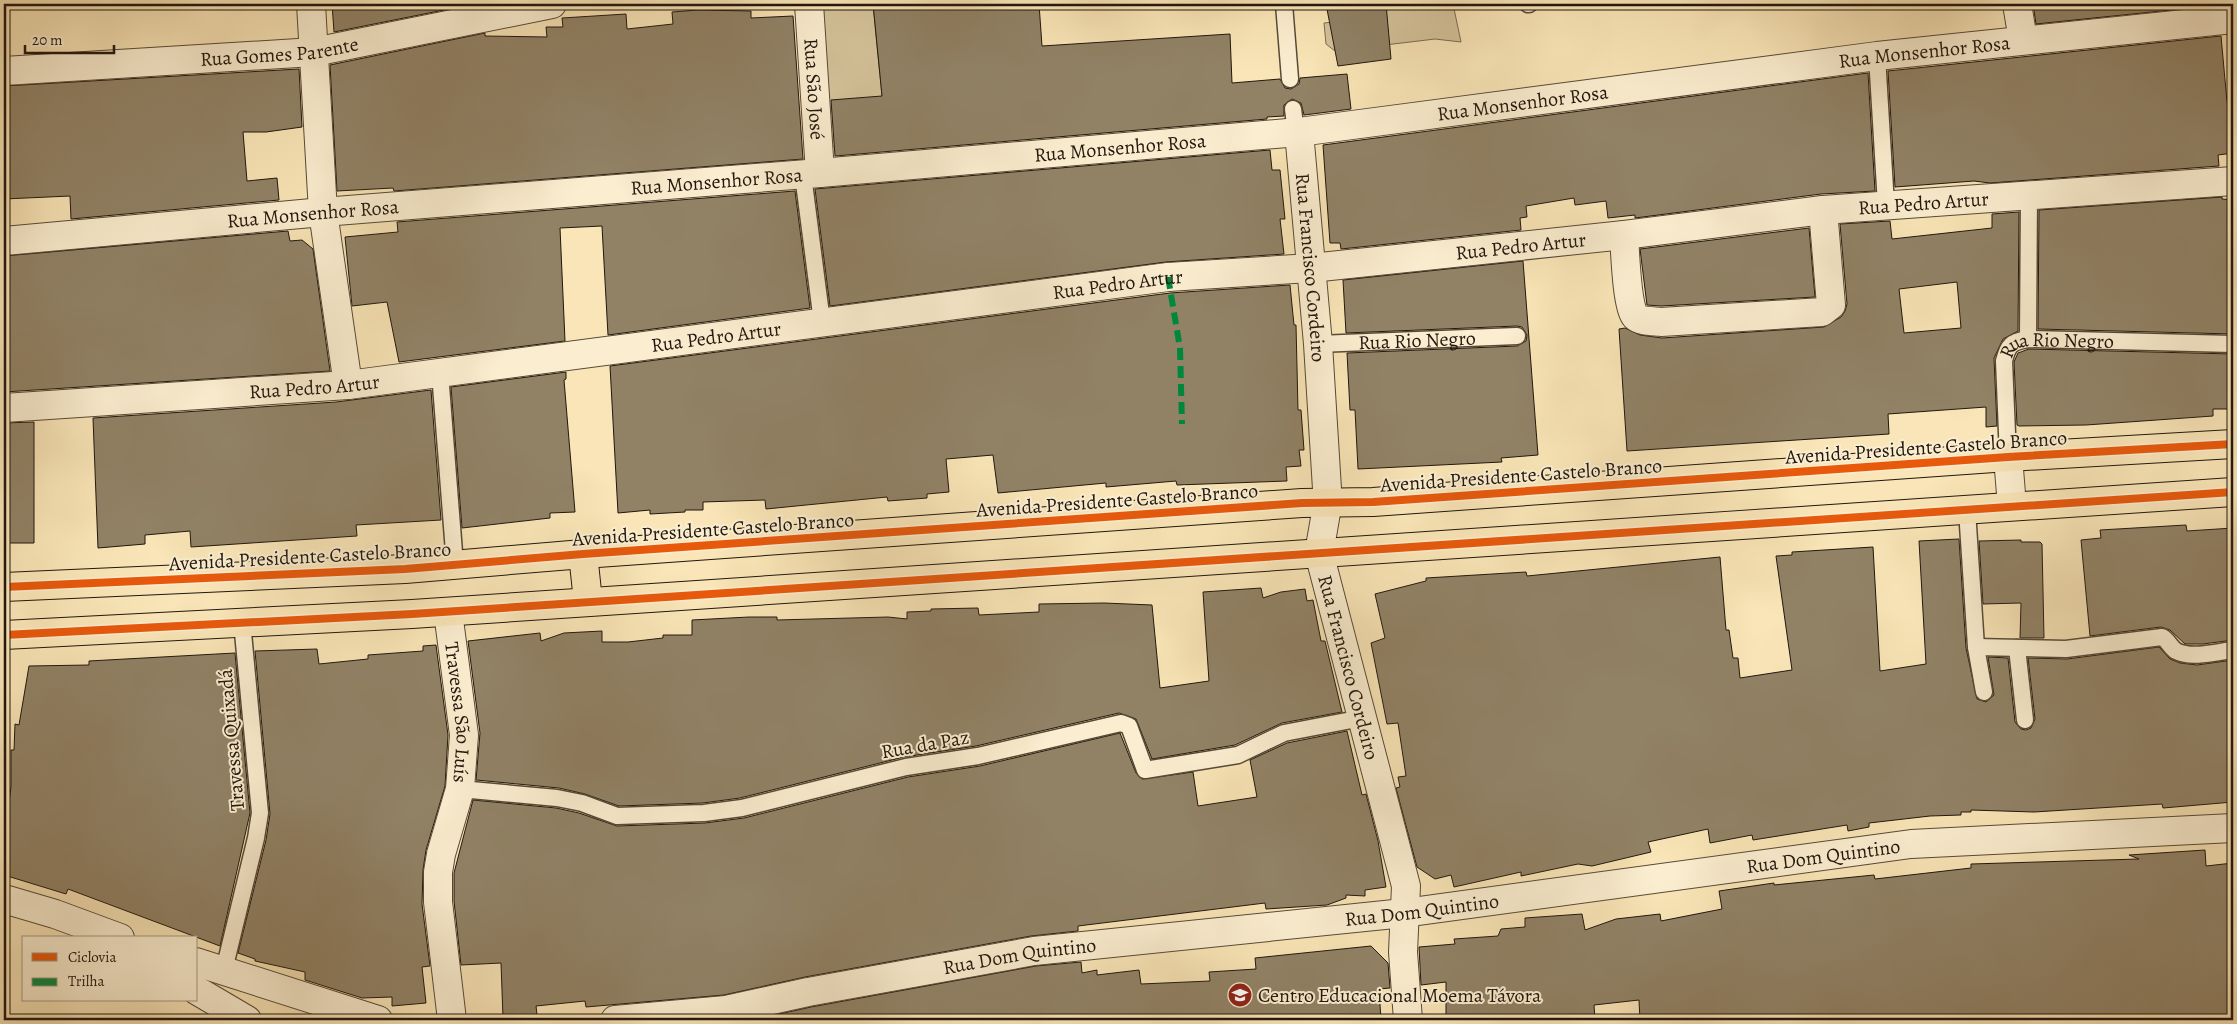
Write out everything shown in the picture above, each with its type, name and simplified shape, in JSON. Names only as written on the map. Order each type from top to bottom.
[{"type":"main road","name":"Avenida Presidente Castelo Branco","points":[[4,587],[455,565],[583,554],[1328,501],[1373,502],[2008,457],[2233,444]]},
{"type":"main road","points":[[4,640],[242,622],[448,612],[588,601],[1386,550],[2233,492]]},
{"type":"main road","points":[[583,554],[588,601]]},
{"type":"street","points":[[311,4],[324,212],[348,385]]},
{"type":"street","name":"Rua Gomes Parente","points":[[4,71],[314,52],[552,4]]},
{"type":"street","name":"Rua São José","points":[[809,4],[812,174]]},
{"type":"street","points":[[2017,4],[2023,40]]},
{"type":"street","name":"Rua Monsenhor Rosa","points":[[4,241],[324,212],[812,174],[1296,124],[1877,56],[2233,19]]},
{"type":"street","name":"Rua Francisco Cordeiro","points":[[1296,124],[1318,344],[1328,501],[1319,553],[1406,886],[1403,952],[1408,1020]]},
{"type":"street","name":"Rua Pedro Artur","points":[[4,408],[348,385],[1168,277],[1311,268],[1624,236],[1823,210],[2233,181]]},
{"type":"street","points":[[1624,236],[1630,305],[1634,316],[1642,320],[1662,322],[1822,312],[1831,305],[1823,210]]},
{"type":"street","name":"Rua Rio Negro","points":[[2008,457],[2012,506]]},
{"type":"street","name":"Travessa São Luís","points":[[448,612],[464,735],[460,789],[441,854],[438,872],[438,902],[452,1020]]},
{"type":"street","name":"Rua Dom Quintino","points":[[614,1020],[726,1010],[808,992],[1034,951],[1404,913],[1911,844],[2233,828]]},
{"type":"street","points":[[4,899],[55,914],[101,934]]},
{"type":"street","points":[[198,963],[378,1020]]},
{"type":"street","points":[[198,991],[247,1020]]},
{"type":"lane","points":[[1284,4],[1290,79]]},
{"type":"lane","points":[[1877,56],[1886,205]]},
{"type":"lane","points":[[812,174],[822,322]]},
{"type":"lane","points":[[2028,339],[2029,194]]},
{"type":"lane","name":"Rua Rio Negro","points":[[1318,344],[1517,336]]},
{"type":"lane","name":"Rua Rio Negro","points":[[2008,457],[2004,361],[2007,348],[2016,341],[2028,339],[2233,344]]},
{"type":"lane","points":[[440,373],[455,565]]},
{"type":"lane","points":[[1967,510],[1976,647],[1984,692]]},
{"type":"lane","name":"Travessa Quixadá","points":[[224,970],[256,838],[260,813],[242,622]]},
{"type":"lane","points":[[1976,647],[2066,649],[2162,637],[2167,640],[2174,650],[2186,655],[2233,650]]},
{"type":"lane","points":[[2016,648],[2025,720]]},
{"type":"lane","name":"Rua da Paz","points":[[460,789],[557,798],[582,803],[617,816],[704,813],[742,808],[906,766],[978,756],[1122,724],[1128,726],[1145,770],[1238,755],[1284,733],[1362,718]]},
{"type":"shaded area","points":[[816,4],[873,4],[882,96],[839,146],[832,147]]},
{"type":"shaded area","points":[[1386,4],[1453,4],[1461,42],[1435,39],[1335,51],[1326,44],[1324,23],[1386,16]]},
{"type":"building","points":[[332,4],[474,4],[334,32]]},
{"type":"building","points":[[873,4],[1039,4],[1042,46],[1230,34],[1232,83],[1280,79],[1285,88],[1291,89],[1299,84],[1300,78],[1347,74],[1351,109],[1304,115],[1301,103],[1292,99],[1284,105],[1284,116],[1267,117],[1267,119],[835,156],[831,100],[882,96]]},
{"type":"building","points":[[1326,4],[1386,4],[1391,59],[1338,66]]},
{"type":"building","points":[[2033,4],[2218,4],[2219,5],[2036,24]]},
{"type":"building","points":[[698,10],[751,11],[751,18],[793,16],[803,159],[394,191],[393,188],[337,191],[330,65],[485,33],[485,36],[547,37],[546,27],[563,27],[562,18],[626,14],[627,29],[673,24],[672,12]]},
{"type":"building","points":[[2221,36],[2227,102],[2233,102],[2233,153],[2218,155],[2219,166],[1990,183],[1974,181],[1895,187],[1888,71]]},
{"type":"building","points":[[299,69],[302,127],[266,132],[243,132],[247,181],[277,178],[279,200],[71,219],[70,196],[4,199],[4,86]]},
{"type":"building","points":[[1868,73],[1875,191],[1821,194],[1635,218],[1635,215],[1608,218],[1606,201],[1575,205],[1574,198],[1526,206],[1527,217],[1520,218],[1521,230],[1341,249],[1340,243],[1330,243],[1323,145]]},
{"type":"building","points":[[1270,150],[1272,170],[1280,170],[1285,219],[1280,219],[1284,254],[1166,262],[830,306],[815,189]]},
{"type":"building","points":[[795,191],[810,308],[608,335],[602,226],[560,228],[565,341],[399,362],[387,302],[352,306],[345,237],[398,232],[397,222]]},
{"type":"building","points":[[2222,197],[2222,199],[2233,200],[2233,334],[2038,329],[2039,210]]},
{"type":"building","points":[[2019,212],[2018,331],[2003,339],[1994,358],[1997,426],[1986,427],[1986,407],[1888,414],[1889,434],[1627,451],[1619,329],[1625,328],[1640,335],[1662,338],[1824,327],[1841,317],[1847,304],[1840,224],[1890,221],[1892,239],[1992,228],[1992,214]],"holes":[[[1957,282],[1961,328],[1904,333],[1899,289]]]},
{"type":"building","points":[[1809,228],[1815,297],[1661,306],[1647,305],[1640,249]]},
{"type":"building","points":[[288,231],[290,241],[302,240],[313,249],[330,371],[4,392],[4,256]]},
{"type":"building","points":[[1523,261],[1538,455],[1501,458],[1502,462],[1358,469],[1355,410],[1350,410],[1347,353],[1517,346],[1526,341],[1527,335],[1522,327],[1517,326],[1346,333],[1343,280]]},
{"type":"building","points":[[1290,285],[1294,325],[1296,325],[1298,410],[1301,410],[1304,450],[1299,450],[1301,466],[1286,467],[1287,481],[1177,485],[1176,481],[1106,487],[1106,483],[998,493],[993,455],[946,459],[949,492],[927,494],[927,498],[888,501],[887,497],[766,509],[765,500],[703,502],[703,510],[650,514],[650,510],[618,513],[610,366],[1170,293]]},
{"type":"building","points":[[2029,349],[2233,354],[2233,407],[2213,409],[2213,416],[2086,425],[2019,426],[2017,425],[2014,362],[2018,353]]},
{"type":"building","points":[[566,372],[566,379],[564,380],[575,512],[550,513],[550,518],[462,528],[451,387]]},
{"type":"building","points":[[431,390],[441,520],[356,525],[357,536],[191,547],[190,531],[145,535],[145,544],[98,548],[93,418],[336,402]]},
{"type":"building","points":[[34,422],[34,543],[4,543],[4,423]]},
{"type":"building","points":[[2186,525],[2187,531],[2233,528],[2233,640],[2185,644],[2170,630],[2161,627],[2090,636],[2081,540],[2101,538],[2100,530]]},
{"type":"building","points":[[1959,539],[1966,648],[1977,699],[1986,702],[1994,695],[1988,657],[2008,658],[2015,722],[2021,729],[2026,730],[2031,728],[2035,719],[2028,658],[2067,659],[2159,647],[2170,659],[2180,663],[2197,665],[2233,660],[2233,802],[2163,808],[2162,804],[2034,812],[1971,810],[1971,812],[1961,812],[1961,815],[1930,816],[1869,823],[1869,827],[1848,831],[1847,825],[1753,840],[1752,835],[1710,843],[1708,829],[1648,842],[1651,852],[1592,866],[1578,864],[1521,876],[1521,872],[1454,887],[1451,875],[1435,879],[1417,867],[1396,788],[1400,787],[1398,777],[1406,776],[1398,723],[1387,724],[1371,643],[1385,638],[1375,594],[1426,581],[1426,578],[1526,572],[1527,576],[1720,557],[1726,630],[1729,630],[1733,658],[1738,658],[1740,678],[1792,670],[1776,556],[1792,555],[1792,552],[1873,547],[1880,671],[1926,664],[1919,541]]},
{"type":"building","points":[[2021,540],[2021,542],[2040,542],[2042,544],[2044,638],[2020,638],[2021,603],[1983,604],[1979,541]]},
{"type":"building","points":[[1261,588],[1263,598],[1281,592],[1305,589],[1307,601],[1313,600],[1321,641],[1325,641],[1342,712],[1282,723],[1235,745],[1152,759],[1136,719],[1119,713],[976,746],[904,757],[740,798],[703,803],[619,806],[585,794],[559,788],[476,780],[480,733],[468,641],[540,633],[541,641],[564,633],[602,631],[602,642],[628,642],[663,638],[663,635],[692,635],[692,620],[749,617],[777,617],[777,620],[888,617],[907,619],[907,612],[931,611],[931,609],[978,608],[979,615],[1039,612],[1039,604],[1104,603],[1152,605],[1160,688],[1209,681],[1203,592]]},
{"type":"building","points":[[436,645],[448,735],[445,786],[426,850],[423,870],[422,904],[430,966],[422,967],[426,1003],[392,1006],[392,997],[362,998],[305,980],[305,972],[255,961],[255,959],[238,953],[266,840],[270,814],[255,651],[317,649],[319,664],[368,659],[368,655],[423,651],[423,646]]},
{"type":"building","points":[[235,653],[250,813],[220,946],[198,938],[198,936],[193,936],[68,889],[66,894],[4,875],[4,837],[11,787],[11,750],[14,750],[15,724],[19,725],[29,666],[89,665],[89,661]]},
{"type":"building","points":[[1347,731],[1362,795],[1366,794],[1378,841],[1386,887],[1365,890],[1365,896],[1346,895],[1346,898],[1327,905],[1266,909],[1265,903],[1078,926],[1078,931],[1031,936],[805,977],[724,995],[586,1007],[585,1001],[536,1006],[537,1015],[503,1018],[501,963],[461,965],[454,901],[454,873],[473,800],[556,808],[579,813],[617,826],[705,823],[744,818],[908,777],[980,766],[1120,733],[1136,773],[1142,779],[1193,772],[1198,806],[1257,797],[1250,760],[1287,743]]},
{"type":"building","points":[[2205,850],[2206,866],[2233,863],[2233,1020],[1640,1020],[1639,1000],[1594,1005],[1595,1020],[1446,1020],[1446,982],[1421,985],[1419,947],[1455,944],[1454,939],[1498,936],[1501,929],[1525,927],[1525,918],[1582,914],[1585,930],[1616,919],[1660,914],[1661,921],[1722,909],[1719,891],[1774,883],[1774,885],[1874,875],[1875,879],[1971,868],[1971,864],[2139,859],[2129,855]]},
{"type":"building","points":[[1371,946],[1388,963],[1390,988],[1379,989],[1381,1020],[752,1020],[811,1007],[1036,966],[1081,962],[1082,973],[1097,970],[1097,975],[1139,970],[1141,984],[1210,981],[1209,972],[1256,969],[1255,958]]},
{"type":"marked path","points":[[1168,277],[1180,348],[1182,424]]},
{"type":"cycle path","points":[[4,587],[405,569],[583,554],[1302,503],[1373,502],[2008,457],[2233,444]]},
{"type":"cycle path","points":[[4,635],[412,614],[2233,492]]},
{"type":"place","name":"Centro Educacional Moema Távora","points":[[1240,995]]}]
